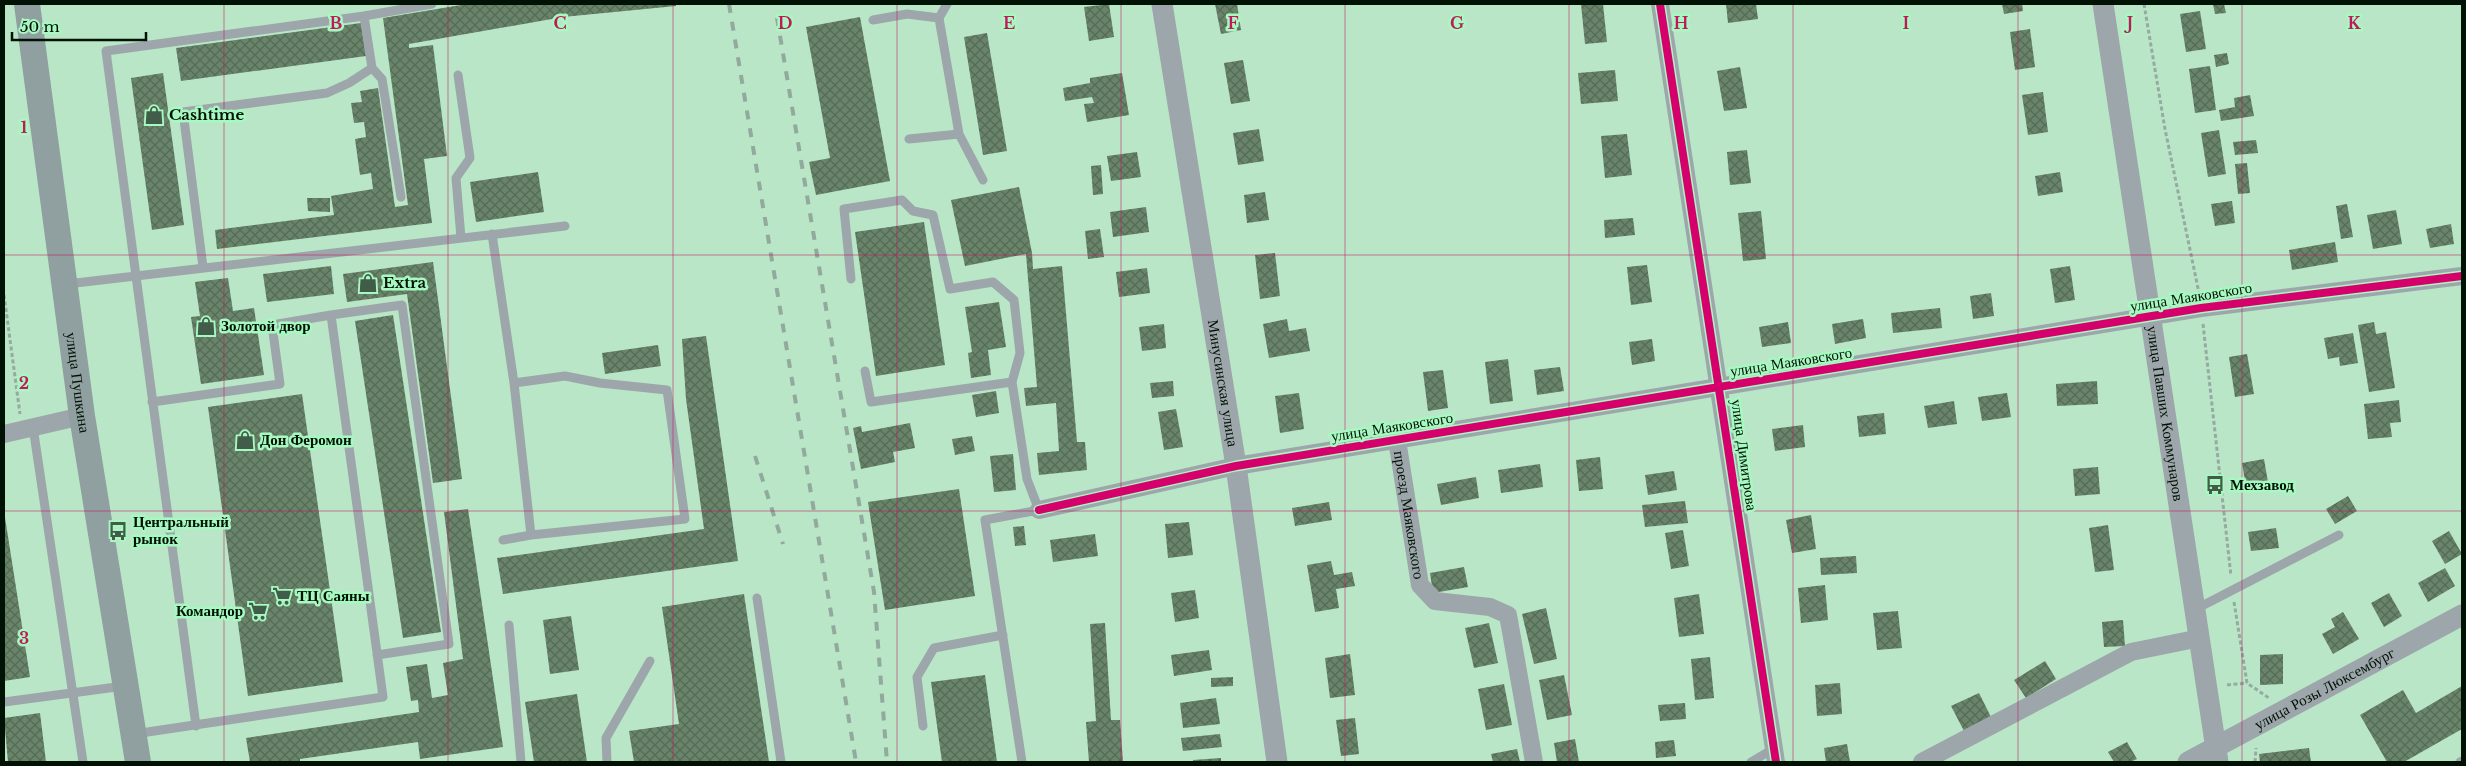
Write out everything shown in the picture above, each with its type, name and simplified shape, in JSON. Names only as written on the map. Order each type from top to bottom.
[{"type":"main road","name":"улица Пушкина","points":[[28,4],[42,97],[82,416],[138,762]]},
{"type":"street","name":"Минусинская улица","points":[[1162,4],[1236,466],[1276,762]]},
{"type":"street","name":"улица Димитрова","points":[[1660,4],[1720,388],[1774,756]]},
{"type":"street","name":"улица Павших Коммунаров","points":[[2103,4],[2217,755]]},
{"type":"street","name":"улица Маяковского","points":[[1039,510],[1236,466],[2202,308],[2462,276]]},
{"type":"street","points":[[4,434],[27,424],[82,416]]},
{"type":"street","name":"проезд Маяковского","points":[[1397,440],[1420,584],[1435,601],[1490,607],[1508,615],[1534,762]]},
{"type":"street","name":"улица Розы Люксембург","points":[[2188,762],[2217,755],[2462,615]]},
{"type":"street","points":[[1922,762],[2131,652],[2200,638]]},
{"type":"lane","points":[[196,726],[106,52],[364,16],[432,4]]},
{"type":"lane","points":[[947,4],[940,18],[959,134],[983,180]]},
{"type":"lane","points":[[873,20],[907,14],[940,18]]},
{"type":"lane","points":[[364,16],[372,68],[382,80],[401,197]]},
{"type":"lane","points":[[203,267],[183,112],[326,93],[349,83],[372,68]]},
{"type":"lane","points":[[458,75],[470,158],[456,178],[461,238]]},
{"type":"lane","points":[[909,138],[959,134]]},
{"type":"lane","points":[[850,279],[844,209],[902,200],[912,211],[933,215],[950,289],[993,282],[1014,300],[1020,353],[1012,382],[1027,479],[1039,510],[985,520],[1022,762]]},
{"type":"lane","points":[[64,284],[565,226]]},
{"type":"lane","points":[[492,234],[514,383],[531,535]]},
{"type":"lane","points":[[152,402],[280,384],[272,324],[402,305],[449,644],[377,654]]},
{"type":"lane","points":[[134,734],[383,697],[331,315]]},
{"type":"lane","points":[[865,371],[871,402],[1012,382]]},
{"type":"lane","points":[[503,540],[531,535],[685,519],[667,390],[600,383],[565,376],[514,383]]},
{"type":"lane","points":[[27,424],[74,692],[83,762]]},
{"type":"lane","points":[[2195,609],[2339,535]]},
{"type":"lane","points":[[757,598],[781,762]]},
{"type":"lane","points":[[509,625],[521,762]]},
{"type":"lane","points":[[923,726],[917,677],[934,648],[1003,635]]},
{"type":"lane","points":[[607,762],[606,738],[650,661]]},
{"type":"lane","points":[[4,702],[127,686]]},
{"type":"lane","points":[[1751,762],[1774,756]]},
{"type":"path","points":[[2144,4],[2165,129],[2202,308],[2233,591],[2247,683]]},
{"type":"path","points":[[4,295],[27,424]]},
{"type":"path","points":[[2227,685],[2247,683],[2272,699]]},
{"type":"building","points":[[467,4],[676,4],[676,6],[563,17],[409,44],[409,48],[433,45],[447,156],[424,159],[432,223],[217,249],[215,230],[334,215],[331,196],[373,189],[371,173],[360,175],[355,139],[366,137],[364,122],[354,123],[351,103],[362,102],[360,91],[378,88],[395,207],[408,205],[383,18]]},
{"type":"building","points":[[1109,4],[1114,37],[1089,41],[1084,7]]},
{"type":"building","points":[[1215,4],[1237,4],[1241,30],[1221,34]]},
{"type":"building","points":[[1581,4],[1603,4],[1607,42],[1585,44]]},
{"type":"building","points":[[1726,4],[1756,4],[1758,19],[1728,23]]},
{"type":"building","points":[[2002,4],[2022,4],[2023,11],[2004,14]]},
{"type":"building","points":[[2213,4],[2224,4],[2226,13],[2215,14]]},
{"type":"building","points":[[2200,11],[2206,49],[2186,52],[2180,14]]},
{"type":"building","points":[[860,17],[890,181],[816,195],[809,162],[830,158],[806,27]]},
{"type":"building","points":[[361,23],[366,56],[181,81],[176,48]]},
{"type":"building","points":[[2030,29],[2035,67],[2015,70],[2010,32]]},
{"type":"building","points":[[987,33],[1007,151],[983,155],[964,37]]},
{"type":"building","points":[[2227,53],[2229,64],[2216,67],[2214,55]]},
{"type":"building","points":[[1243,60],[1250,101],[1231,104],[1224,63]]},
{"type":"building","points":[[2210,66],[2216,110],[2195,113],[2189,69]]},
{"type":"building","points":[[1740,67],[1747,108],[1724,111],[1717,71]]},
{"type":"building","points":[[1615,70],[1618,101],[1581,104],[1578,73]]},
{"type":"building","points":[[163,73],[184,225],[152,230],[131,78]]},
{"type":"building","points":[[1122,73],[1129,115],[1087,122],[1084,104],[1094,103],[1092,97],[1065,101],[1063,88],[1090,83],[1090,78]]},
{"type":"building","points":[[2043,92],[2048,132],[2028,135],[2022,95]]},
{"type":"building","points":[[2250,95],[2254,116],[2221,121],[2219,110],[2235,107],[2234,98]]},
{"type":"building","points":[[1259,129],[1264,161],[1238,165],[1233,133]]},
{"type":"building","points":[[2219,130],[2226,174],[2208,177],[2201,133]]},
{"type":"building","points":[[1627,134],[1632,175],[1605,178],[1601,136]]},
{"type":"building","points":[[2256,140],[2258,153],[2235,155],[2233,142]]},
{"type":"building","points":[[1747,150],[1751,183],[1730,185],[1727,152]]},
{"type":"building","points":[[1137,152],[1141,177],[1111,181],[1107,156]]},
{"type":"building","points":[[2247,163],[2250,193],[2238,194],[2235,164]]},
{"type":"building","points":[[1101,165],[1103,194],[1093,195],[1091,166]]},
{"type":"building","points":[[538,172],[544,212],[476,222],[470,182]]},
{"type":"building","points":[[2060,172],[2063,192],[2038,196],[2035,176]]},
{"type":"building","points":[[1019,187],[1032,253],[1033,269],[1062,266],[1077,442],[1085,442],[1087,470],[1039,475],[1037,453],[1059,451],[1056,403],[1026,406],[1024,388],[1037,387],[1026,254],[965,266],[951,200]]},
{"type":"building","points":[[1265,192],[1269,220],[1247,223],[1244,195]]},
{"type":"building","points":[[307,198],[330,198],[330,212],[308,211]]},
{"type":"building","points":[[2232,201],[2235,223],[2215,226],[2211,204]]},
{"type":"building","points":[[2347,204],[2353,237],[2341,239],[2336,206]]},
{"type":"building","points":[[1146,207],[1149,232],[1113,237],[1110,212]]},
{"type":"building","points":[[2396,210],[2402,244],[2373,249],[2367,215]]},
{"type":"building","points":[[1761,211],[1766,259],[1743,261],[1738,213]]},
{"type":"building","points":[[1633,218],[1635,235],[1605,238],[1604,220]]},
{"type":"building","points":[[924,222],[945,365],[876,376],[855,232]]},
{"type":"building","points":[[2451,224],[2454,244],[2430,248],[2426,229]]},
{"type":"building","points":[[1100,229],[1104,257],[1088,259],[1085,231]]},
{"type":"building","points":[[2335,242],[2338,262],[2292,270],[2289,250]]},
{"type":"building","points":[[1275,253],[1280,296],[1260,299],[1255,255]]},
{"type":"building","points":[[433,262],[462,479],[433,483],[407,294],[347,302],[343,274]]},
{"type":"building","points":[[1647,265],[1652,302],[1631,305],[1627,267]]},
{"type":"building","points":[[331,266],[334,294],[267,302],[263,274]]},
{"type":"building","points":[[2070,266],[2075,300],[2055,303],[2050,269]]},
{"type":"building","points":[[1147,268],[1150,293],[1119,297],[1116,272]]},
{"type":"building","points":[[228,278],[233,311],[254,308],[264,375],[201,384],[191,317],[200,316],[195,282]]},
{"type":"building","points":[[1991,293],[1994,316],[1973,319],[1970,296]]},
{"type":"building","points":[[999,302],[1006,347],[988,350],[991,375],[971,378],[968,353],[972,352],[965,307]]},
{"type":"building","points":[[1940,308],[1942,328],[1893,333],[1891,313]]},
{"type":"building","points":[[393,315],[441,632],[403,638],[355,321]]},
{"type":"building","points":[[1287,319],[1289,331],[1306,328],[1310,351],[1269,358],[1263,324]]},
{"type":"building","points":[[1863,319],[1866,338],[1835,344],[1832,324]]},
{"type":"building","points":[[1788,322],[1791,343],[1762,347],[1759,327]]},
{"type":"building","points":[[2374,322],[2376,334],[2386,332],[2395,388],[2369,392],[2358,325]]},
{"type":"building","points":[[1164,324],[1166,348],[1142,351],[1139,327]]},
{"type":"building","points":[[2353,333],[2358,363],[2340,366],[2339,357],[2328,359],[2324,338]]},
{"type":"building","points":[[706,336],[738,561],[503,594],[497,558],[704,529],[686,399],[682,339]]},
{"type":"building","points":[[1652,339],[1655,361],[1632,365],[1629,342]]},
{"type":"building","points":[[658,345],[661,366],[605,374],[602,353]]},
{"type":"building","points":[[2247,354],[2254,394],[2235,397],[2229,357]]},
{"type":"building","points":[[1508,359],[1513,401],[1490,404],[1485,362]]},
{"type":"building","points":[[1560,367],[1564,391],[1537,395],[1534,370]]},
{"type":"building","points":[[1443,370],[1448,408],[1428,411],[1423,372]]},
{"type":"building","points":[[1173,381],[1174,396],[1152,398],[1150,383]]},
{"type":"building","points":[[2097,381],[2098,404],[2057,406],[2056,384]]},
{"type":"building","points":[[996,391],[999,413],[976,417],[972,395]]},
{"type":"building","points":[[1299,393],[1304,429],[1280,433],[1275,396]]},
{"type":"building","points":[[2007,393],[2011,417],[1982,421],[1978,397]]},
{"type":"building","name":"ТЦ Саяны","points":[[302,394],[343,682],[248,696],[208,407]]},
{"type":"building","points":[[2399,400],[2401,422],[2390,423],[2392,437],[2368,439],[2364,404]]},
{"type":"building","points":[[1954,401],[1957,424],[1928,428],[1924,406]]},
{"type":"building","points":[[1176,409],[1183,447],[1164,450],[1158,412]]},
{"type":"building","points":[[1884,413],[1886,434],[1859,437],[1857,416]]},
{"type":"building","points":[[910,423],[915,448],[893,452],[895,462],[861,469],[853,428],[861,426],[862,432]]},
{"type":"building","points":[[1803,425],[1805,447],[1775,451],[1772,429]]},
{"type":"building","points":[[972,436],[975,451],[955,455],[952,439]]},
{"type":"building","points":[[1013,454],[1016,490],[994,492],[990,456]]},
{"type":"building","points":[[1600,457],[1603,489],[1579,491],[1576,460]]},
{"type":"building","points":[[2264,459],[2269,488],[2247,492],[2242,463]]},
{"type":"building","points":[[1540,464],[1543,487],[1501,493],[1498,470]]},
{"type":"building","points":[[2098,467],[2100,494],[2075,496],[2073,469]]},
{"type":"building","points":[[1674,471],[1677,490],[1648,495],[1645,475]]},
{"type":"building","points":[[1476,477],[1479,498],[1441,505],[1437,484]]},
{"type":"building","points":[[959,489],[975,596],[885,610],[868,502]]},
{"type":"building","points":[[2348,496],[2357,511],[2335,524],[2326,509]]},
{"type":"building","points":[[1685,501],[1688,523],[1645,527],[1642,505]]},
{"type":"building","points":[[1329,502],[1332,520],[1295,526],[1292,508]]},
{"type":"building","points":[[468,509],[503,747],[420,759],[418,742],[300,759],[300,762],[250,762],[246,738],[419,712],[418,700],[411,701],[406,667],[427,664],[432,698],[448,695],[443,663],[463,659],[444,512]]},
{"type":"building","points":[[4,511],[30,677],[4,681]]},
{"type":"building","points":[[1811,515],[1816,549],[1792,553],[1786,520]]},
{"type":"building","points":[[1189,522],[1193,555],[1168,558],[1165,524]]},
{"type":"building","points":[[2108,525],[2114,570],[2095,572],[2089,528]]},
{"type":"building","points":[[1024,526],[1026,545],[1015,546],[1013,527]]},
{"type":"building","points":[[2276,528],[2279,548],[2251,551],[2248,532]]},
{"type":"building","points":[[1683,530],[1689,566],[1671,569],[1665,533]]},
{"type":"building","points":[[2449,531],[2462,554],[2445,564],[2432,541]]},
{"type":"building","points":[[1095,534],[1098,556],[1053,562],[1050,540]]},
{"type":"building","points":[[1856,556],[1857,573],[1821,575],[1820,558]]},
{"type":"building","points":[[1331,561],[1334,575],[1352,572],[1355,586],[1336,589],[1339,608],[1315,612],[1307,565]]},
{"type":"building","points":[[1464,567],[1468,587],[1433,593],[1430,573]]},
{"type":"building","points":[[2445,568],[2455,586],[2428,602],[2418,583]]},
{"type":"building","points":[[1825,585],[1828,620],[1801,623],[1798,588]]},
{"type":"building","points":[[1195,590],[1199,618],[1175,622],[1171,593]]},
{"type":"building","points":[[2389,593],[2402,616],[2384,627],[2371,603]]},
{"type":"building","points":[[744,594],[769,762],[634,762],[629,731],[679,724],[662,607]]},
{"type":"building","points":[[1699,594],[1704,634],[1679,637],[1674,598]]},
{"type":"building","points":[[1546,608],[1557,659],[1534,664],[1522,614]]},
{"type":"building","points":[[1898,611],[1902,648],[1877,650],[1873,613]]},
{"type":"building","points":[[2343,612],[2359,639],[2333,654],[2322,634],[2335,627],[2331,619]]},
{"type":"building","points":[[571,616],[579,670],[550,674],[543,620]]},
{"type":"building","points":[[2123,620],[2125,646],[2104,647],[2102,622]]},
{"type":"building","points":[[1105,623],[1111,720],[1120,720],[1123,762],[1089,762],[1086,722],[1096,721],[1090,624]]},
{"type":"building","points":[[1489,623],[1498,663],[1474,668],[1465,628]]},
{"type":"building","points":[[1209,650],[1212,670],[1174,676],[1171,655]]},
{"type":"building","points":[[1350,654],[1355,695],[1330,698],[1325,658]]},
{"type":"building","points":[[2283,654],[2283,684],[2260,685],[2260,655]]},
{"type":"building","points":[[1710,657],[1714,698],[1695,700],[1691,659]]},
{"type":"building","points":[[2045,661],[2056,679],[2026,698],[2014,680]]},
{"type":"building","points":[[985,675],[997,762],[942,762],[931,682]]},
{"type":"building","points":[[1564,675],[1572,715],[1547,720],[1539,680]]},
{"type":"building","points":[[1233,677],[1233,686],[1211,687],[1211,678]]},
{"type":"building","points":[[1840,683],[1842,714],[1817,716],[1815,685]]},
{"type":"building","points":[[1504,684],[1512,725],[1486,730],[1478,689]]},
{"type":"building","points":[[2462,686],[2462,729],[2404,762],[2387,762],[2360,715],[2403,690],[2416,713]]},
{"type":"building","points":[[1979,693],[1991,717],[1964,731],[1951,706]]},
{"type":"building","points":[[577,694],[587,762],[534,762],[525,702]]},
{"type":"building","points":[[1216,698],[1220,724],[1183,728],[1180,703]]},
{"type":"building","points":[[1685,703],[1686,719],[1660,721],[1658,705]]},
{"type":"building","points":[[40,713],[46,762],[8,762],[4,718]]},
{"type":"building","points":[[1355,718],[1359,754],[1341,756],[1336,720]]},
{"type":"building","points":[[1220,734],[1222,747],[1183,751],[1181,738]]},
{"type":"building","points":[[1575,739],[1579,762],[1557,762],[1554,743]]},
{"type":"building","points":[[1674,740],[1676,756],[1656,758],[1655,742]]},
{"type":"building","points":[[2127,742],[2137,759],[2130,762],[2114,762],[2108,752]]},
{"type":"building","points":[[1847,744],[1850,762],[1826,762],[1824,748]]},
{"type":"building","points":[[2309,748],[2311,762],[2260,762],[2259,754]]},
{"type":"building","points":[[1517,749],[1520,762],[1493,762],[1491,754]]},
{"type":"building","points":[[1221,758],[1221,762],[1193,762],[1193,760]]},
{"type":"railway","points":[[729,4],[856,762]]},
{"type":"railway","points":[[777,18],[874,592],[887,762]]},
{"type":"railway","points":[[755,456],[783,544]]},
{"type":"cycle path","points":[[1660,4],[1776,762]]},
{"type":"cycle path","points":[[1039,510],[1236,466],[2201,308],[2462,276]]},
{"type":"place","name":"Cashtime","points":[[154,115]]},
{"type":"place","name":"Extra","points":[[368,283]]},
{"type":"place","name":"Золотой двор","points":[[206,326]]},
{"type":"place","name":"Дон Феромон","points":[[245,440]]},
{"type":"place","name":"Мехзавод","points":[[2215,485]]},
{"type":"place","name":"Центральный рынок","points":[[118,531]]},
{"type":"place","name":"ТЦ Саяны","points":[[282,596]]},
{"type":"place","name":"Командор","points":[[258,611]]}]
